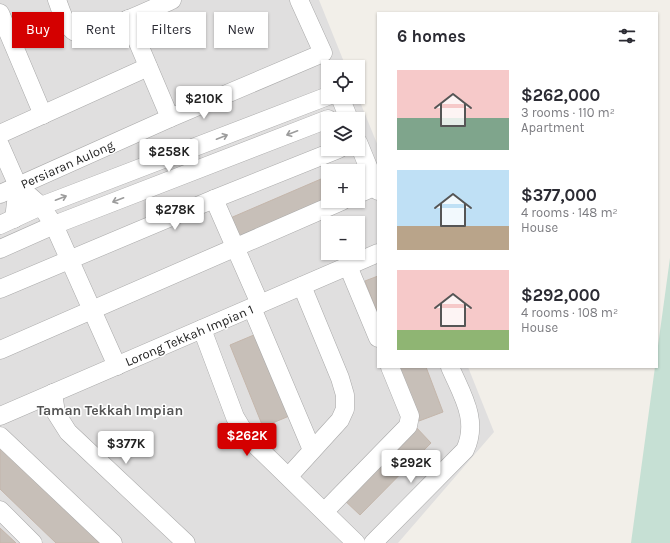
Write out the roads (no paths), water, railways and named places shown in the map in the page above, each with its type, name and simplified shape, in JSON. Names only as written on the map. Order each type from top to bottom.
[{"type":"street","points":[[57,0],[66,22],[72,30]]},
{"type":"street","points":[[129,19],[172,0]]},
{"type":"street","name":"Persiaran Aulong","points":[[299,0],[326,60]]},
{"type":"street","points":[[0,13],[43,115]]},
{"type":"street","points":[[129,21],[170,118]]},
{"type":"street","name":"Persiaran Aulong","points":[[0,194],[170,118],[321,62]]},
{"type":"street","points":[[0,134],[148,67]]},
{"type":"street","points":[[7,222],[42,206],[321,99]]},
{"type":"street","points":[[0,249],[54,225],[321,122]]},
{"type":"street","points":[[0,145],[18,186],[42,206],[54,225],[117,366]]},
{"type":"street","points":[[0,290],[70,259],[322,156]]},
{"type":"street","points":[[364,156],[377,189],[365,192]]},
{"type":"street","points":[[7,222],[18,186]]},
{"type":"street","points":[[214,199],[235,248],[312,450]]},
{"type":"street","points":[[0,350],[326,208]]},
{"type":"street","name":"Lorong Tekkah Impian 1","points":[[0,416],[377,254]]},
{"type":"street","points":[[348,266],[377,336]]},
{"type":"street","points":[[288,476],[340,420],[345,409],[345,395],[340,378],[302,286]]},
{"type":"street","points":[[202,329],[235,417],[247,438],[325,511],[356,543]]},
{"type":"street","points":[[325,511],[408,426],[410,416],[390,368]]},
{"type":"street","points":[[373,543],[465,450],[471,439],[472,425],[469,412],[450,368]]},
{"type":"street","points":[[53,394],[56,413],[68,432],[186,543]]},
{"type":"street","points":[[0,436],[114,543]]},
{"type":"street","points":[[0,510],[33,543]]},
{"type":"district","name":"Taman Tekkah Impian","points":[[110,410]]}]
